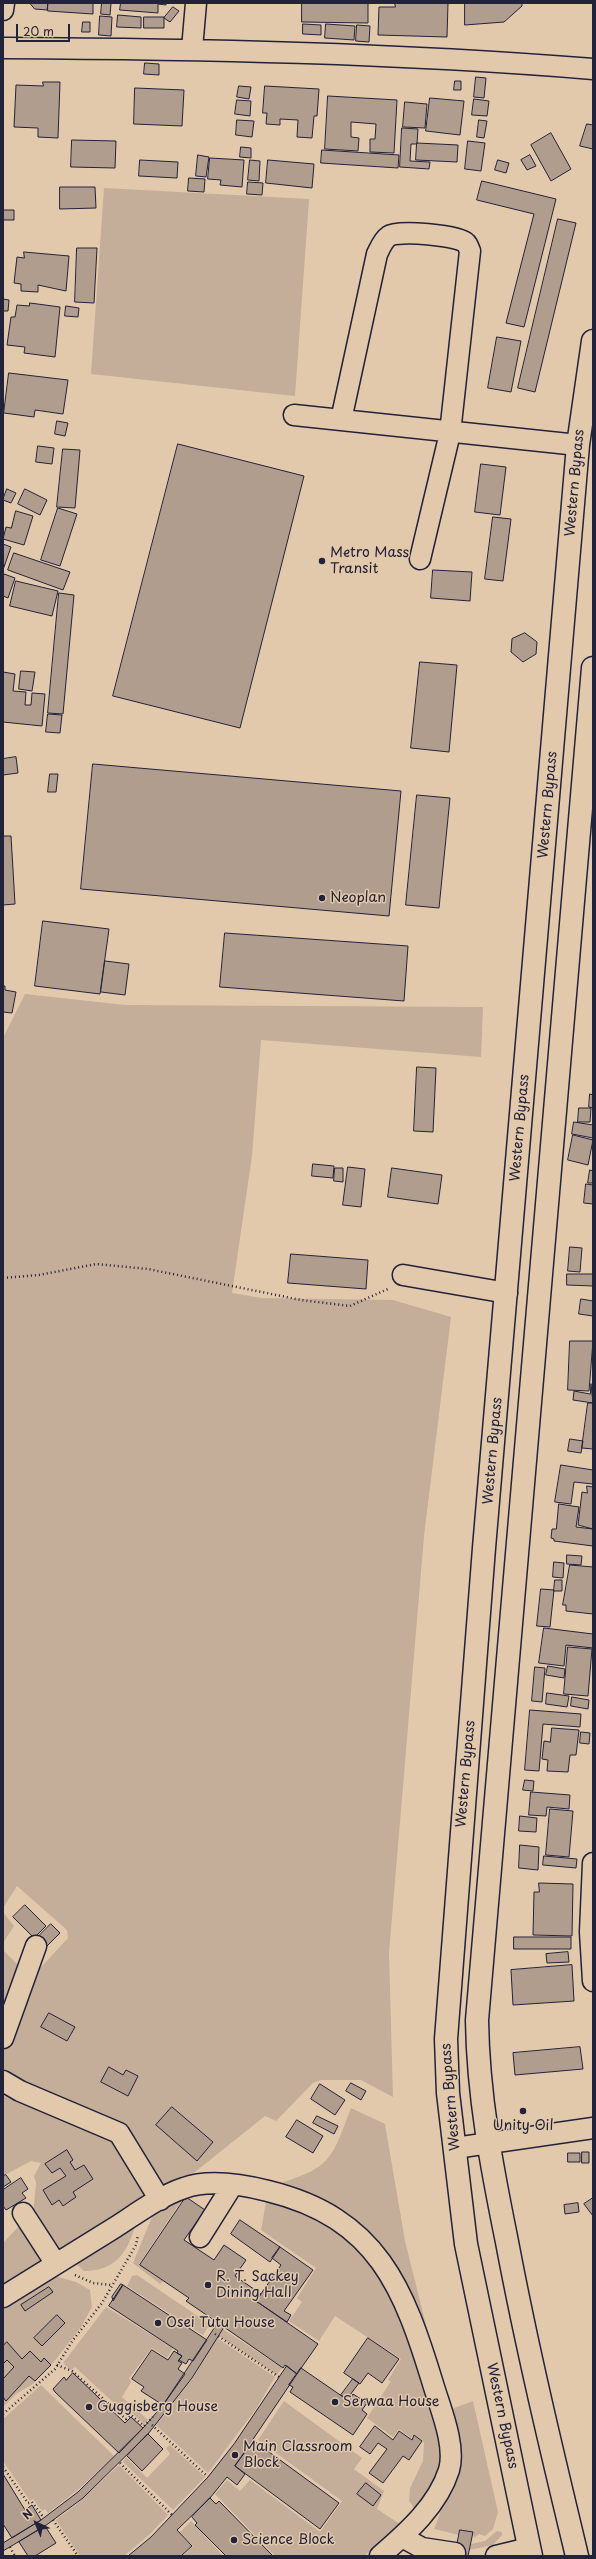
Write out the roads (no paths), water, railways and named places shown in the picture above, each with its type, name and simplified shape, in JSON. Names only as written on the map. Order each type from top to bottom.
[{"type":"highway","name":"Western Bypass","points":[[530,2552],[466,2244],[448,2093],[446,2039],[578,445],[588,411],[593,341]]},
{"type":"highway","points":[[577,2556],[529,2356],[487,2143],[478,2065],[477,2020],[593,668]]},
{"type":"street","points":[[3,10],[4,3]]},
{"type":"street","points":[[192,49],[196,3]]},
{"type":"street","points":[[3,48],[192,49],[499,61],[593,69]]},
{"type":"street","points":[[341,420],[377,254],[382,244],[390,236],[400,233],[456,238],[466,242],[470,251],[450,433],[420,559]]},
{"type":"street","points":[[294,415],[450,433],[578,445]]},
{"type":"street","points":[[403,1275],[507,1293]]},
{"type":"street","points":[[593,1863],[590,1932],[593,1981]]},
{"type":"street","points":[[3,2038],[36,1946]]},
{"type":"street","points":[[3,2081],[20,2091],[119,2133],[152,2205]]},
{"type":"street","points":[[454,2148],[593,2128]]},
{"type":"street","points":[[3,2297],[152,2205],[185,2187],[212,2184],[256,2188],[297,2198],[326,2212],[355,2231],[391,2274],[419,2338],[449,2437],[450,2469],[432,2504],[402,2537],[380,2556]]},
{"type":"street","points":[[200,2237],[232,2186]]},
{"type":"street","points":[[23,2213],[56,2264]]},
{"type":"street","points":[[402,2537],[422,2548],[465,2555]]},
{"type":"street","points":[[496,2556],[530,2552]]},
{"type":"place","name":"Metro Mass Transit","points":[[322,561]]},
{"type":"place","name":"Neoplan","points":[[322,898]]},
{"type":"place","name":"Unity Oil","points":[[523,2111]]},
{"type":"place","name":"R. T. Sackey Dining Hall","points":[[208,2285]]},
{"type":"place","name":"Osei Tutu House","points":[[158,2323]]},
{"type":"place","name":"Serwaa House","points":[[335,2402]]},
{"type":"place","name":"Guggisberg House","points":[[89,2407]]},
{"type":"place","name":"Main Classroom Block","points":[[235,2455]]},
{"type":"place","name":"Science Block","points":[[234,2540]]}]
